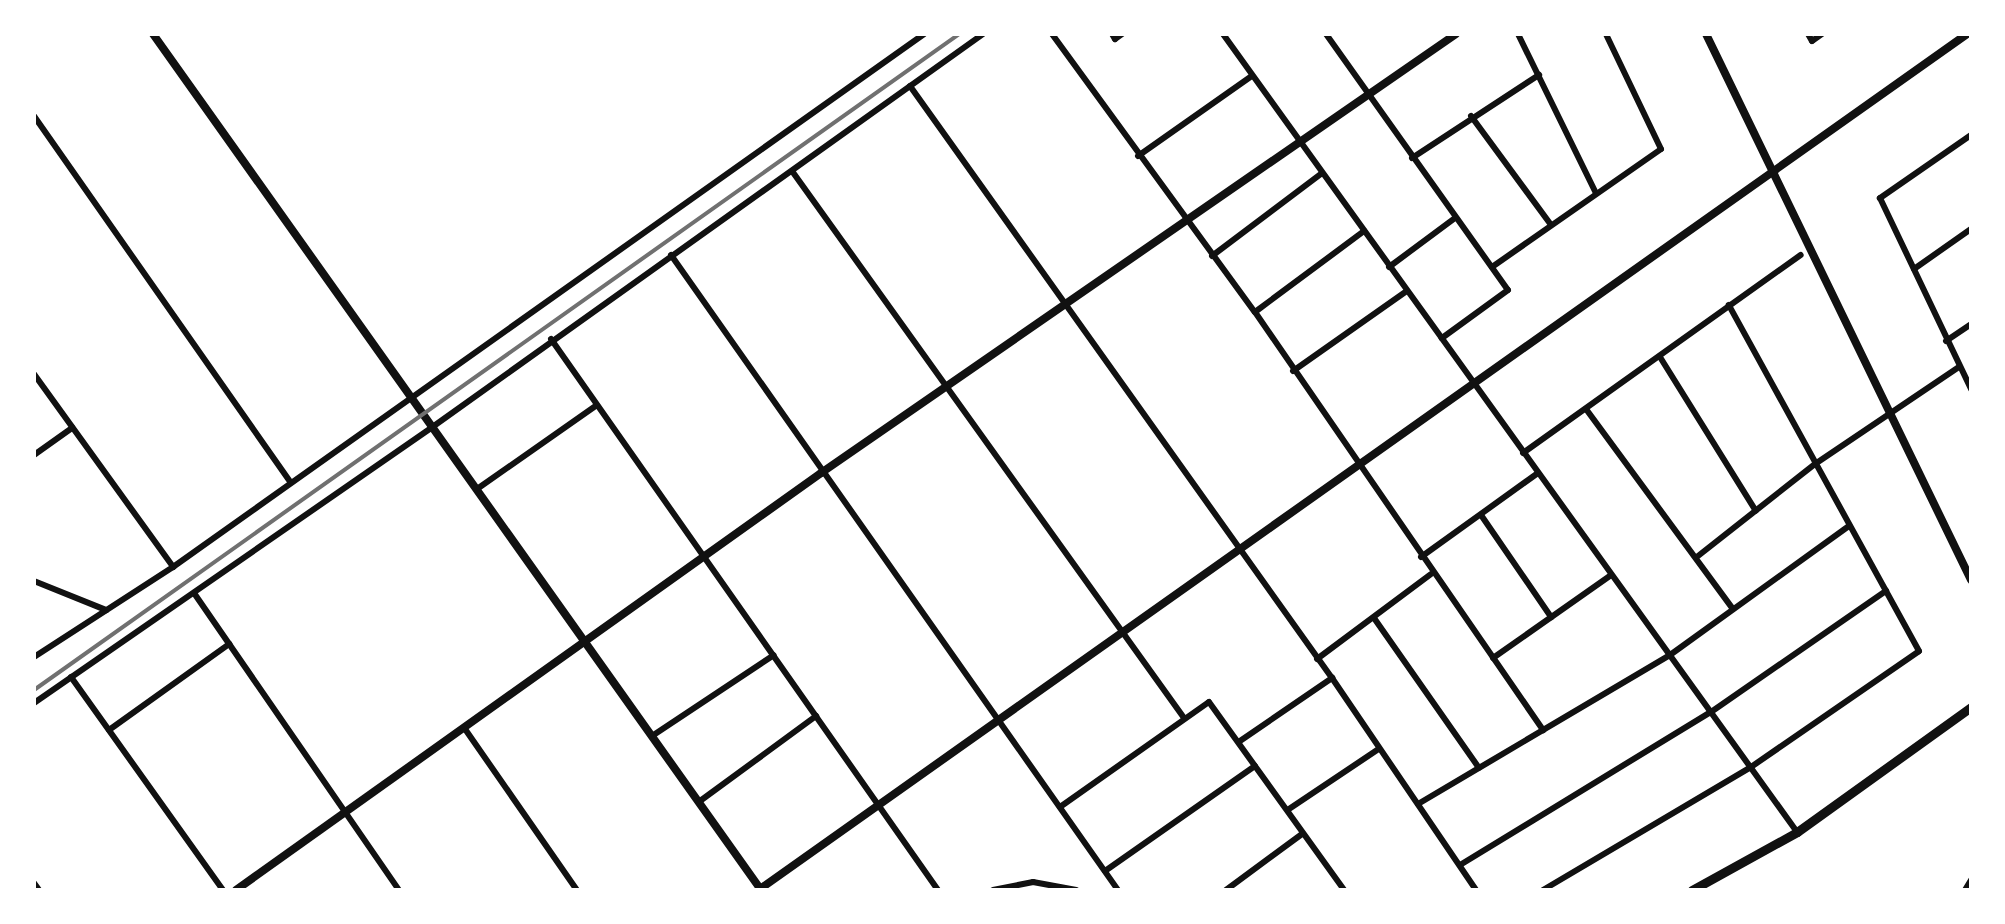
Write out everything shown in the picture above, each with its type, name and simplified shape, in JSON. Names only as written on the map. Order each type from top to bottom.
[{"type":"main road","points":[[1692,890],[1797,832],[1971,707]]},
{"type":"street","points":[[153,34],[411,400],[700,801],[760,890],[1967,34]]},
{"type":"street","points":[[34,657],[173,567],[290,481],[411,400],[924,34]]},
{"type":"street","points":[[34,703],[431,428],[551,339],[983,34]]},
{"type":"street","points":[[1052,34],[1184,220],[1255,312],[1431,574],[1543,730]]},
{"type":"street","points":[[1112,34],[1115,39],[1122,34]]},
{"type":"street","points":[[1223,34],[1296,140],[1797,832]]},
{"type":"street","points":[[1326,34],[1508,290],[1442,338]]},
{"type":"street","points":[[236,890],[345,809],[465,729],[583,641],[706,558],[821,473],[945,390],[1296,140],[1370,94],[1456,34]]},
{"type":"street","points":[[1518,34],[1596,193]]},
{"type":"street","points":[[1492,267],[1661,149],[1606,34]]},
{"type":"street","points":[[1706,34],[1971,580]]},
{"type":"street","points":[[1808,34],[1812,41],[1822,34]]},
{"type":"street","points":[[1412,158],[1471,116],[1539,75]]},
{"type":"street","points":[[1138,156],[1252,76]]},
{"type":"street","points":[[910,86],[1332,678],[1377,750],[1476,890]]},
{"type":"street","points":[[34,116],[290,481]]},
{"type":"street","points":[[1471,116],[1551,225]]},
{"type":"street","points":[[1971,135],[1880,198],[1971,389]]},
{"type":"street","points":[[792,171],[1119,634],[1184,718]]},
{"type":"street","points":[[1212,256],[1321,174]]},
{"type":"street","points":[[1389,267],[1455,218]]},
{"type":"street","points":[[1914,269],[1971,229]]},
{"type":"street","points":[[1255,312],[1364,231]]},
{"type":"street","points":[[671,255],[821,473],[1118,890]]},
{"type":"street","points":[[1523,453],[1801,255]]},
{"type":"street","points":[[1293,371],[1407,291]]},
{"type":"street","points":[[1543,890],[1751,767],[1919,651],[1729,305]]},
{"type":"street","points":[[1946,341],[1971,324]]},
{"type":"street","points":[[551,339],[881,804],[938,890]]},
{"type":"street","points":[[1660,357],[1756,511]]},
{"type":"street","points":[[1698,556],[1815,464],[1959,367]]},
{"type":"street","points":[[34,374],[173,567]]},
{"type":"street","points":[[477,489],[597,405]]},
{"type":"street","points":[[1586,409],[1698,556],[1733,609]]},
{"type":"street","points":[[34,455],[72,428]]},
{"type":"street","points":[[1421,557],[1538,473]]},
{"type":"street","points":[[1481,515],[1551,617]]},
{"type":"street","points":[[1418,804],[1670,655],[1849,526]]},
{"type":"street","points":[[1317,659],[1431,574]]},
{"type":"street","points":[[1493,658],[1611,575]]},
{"type":"street","points":[[34,581],[106,610]]},
{"type":"street","points":[[1460,865],[1711,712],[1886,591]]},
{"type":"street","points":[[194,593],[399,890]]},
{"type":"street","points":[[1374,618],[1479,768]]},
{"type":"street","points":[[109,730],[229,644]]},
{"type":"street","points":[[652,736],[774,655]]},
{"type":"street","points":[[71,677],[223,890]]},
{"type":"street","points":[[1240,741],[1332,678]]},
{"type":"street","points":[[1060,807],[1209,702],[1289,809],[1302,834],[1344,890]]},
{"type":"street","points":[[700,801],[816,716]]},
{"type":"street","points":[[465,729],[577,890]]},
{"type":"street","points":[[1289,809],[1377,750]]},
{"type":"street","points":[[1105,871],[1255,766]]},
{"type":"street","points":[[1226,890],[1302,834]]},
{"type":"street","points":[[1965,890],[1971,880]]},
{"type":"street","points":[[993,890],[1033,882],[1076,890]]},
{"type":"street","points":[[34,883],[39,890]]},
{"type":"railway","points":[[34,690],[959,34]]}]
